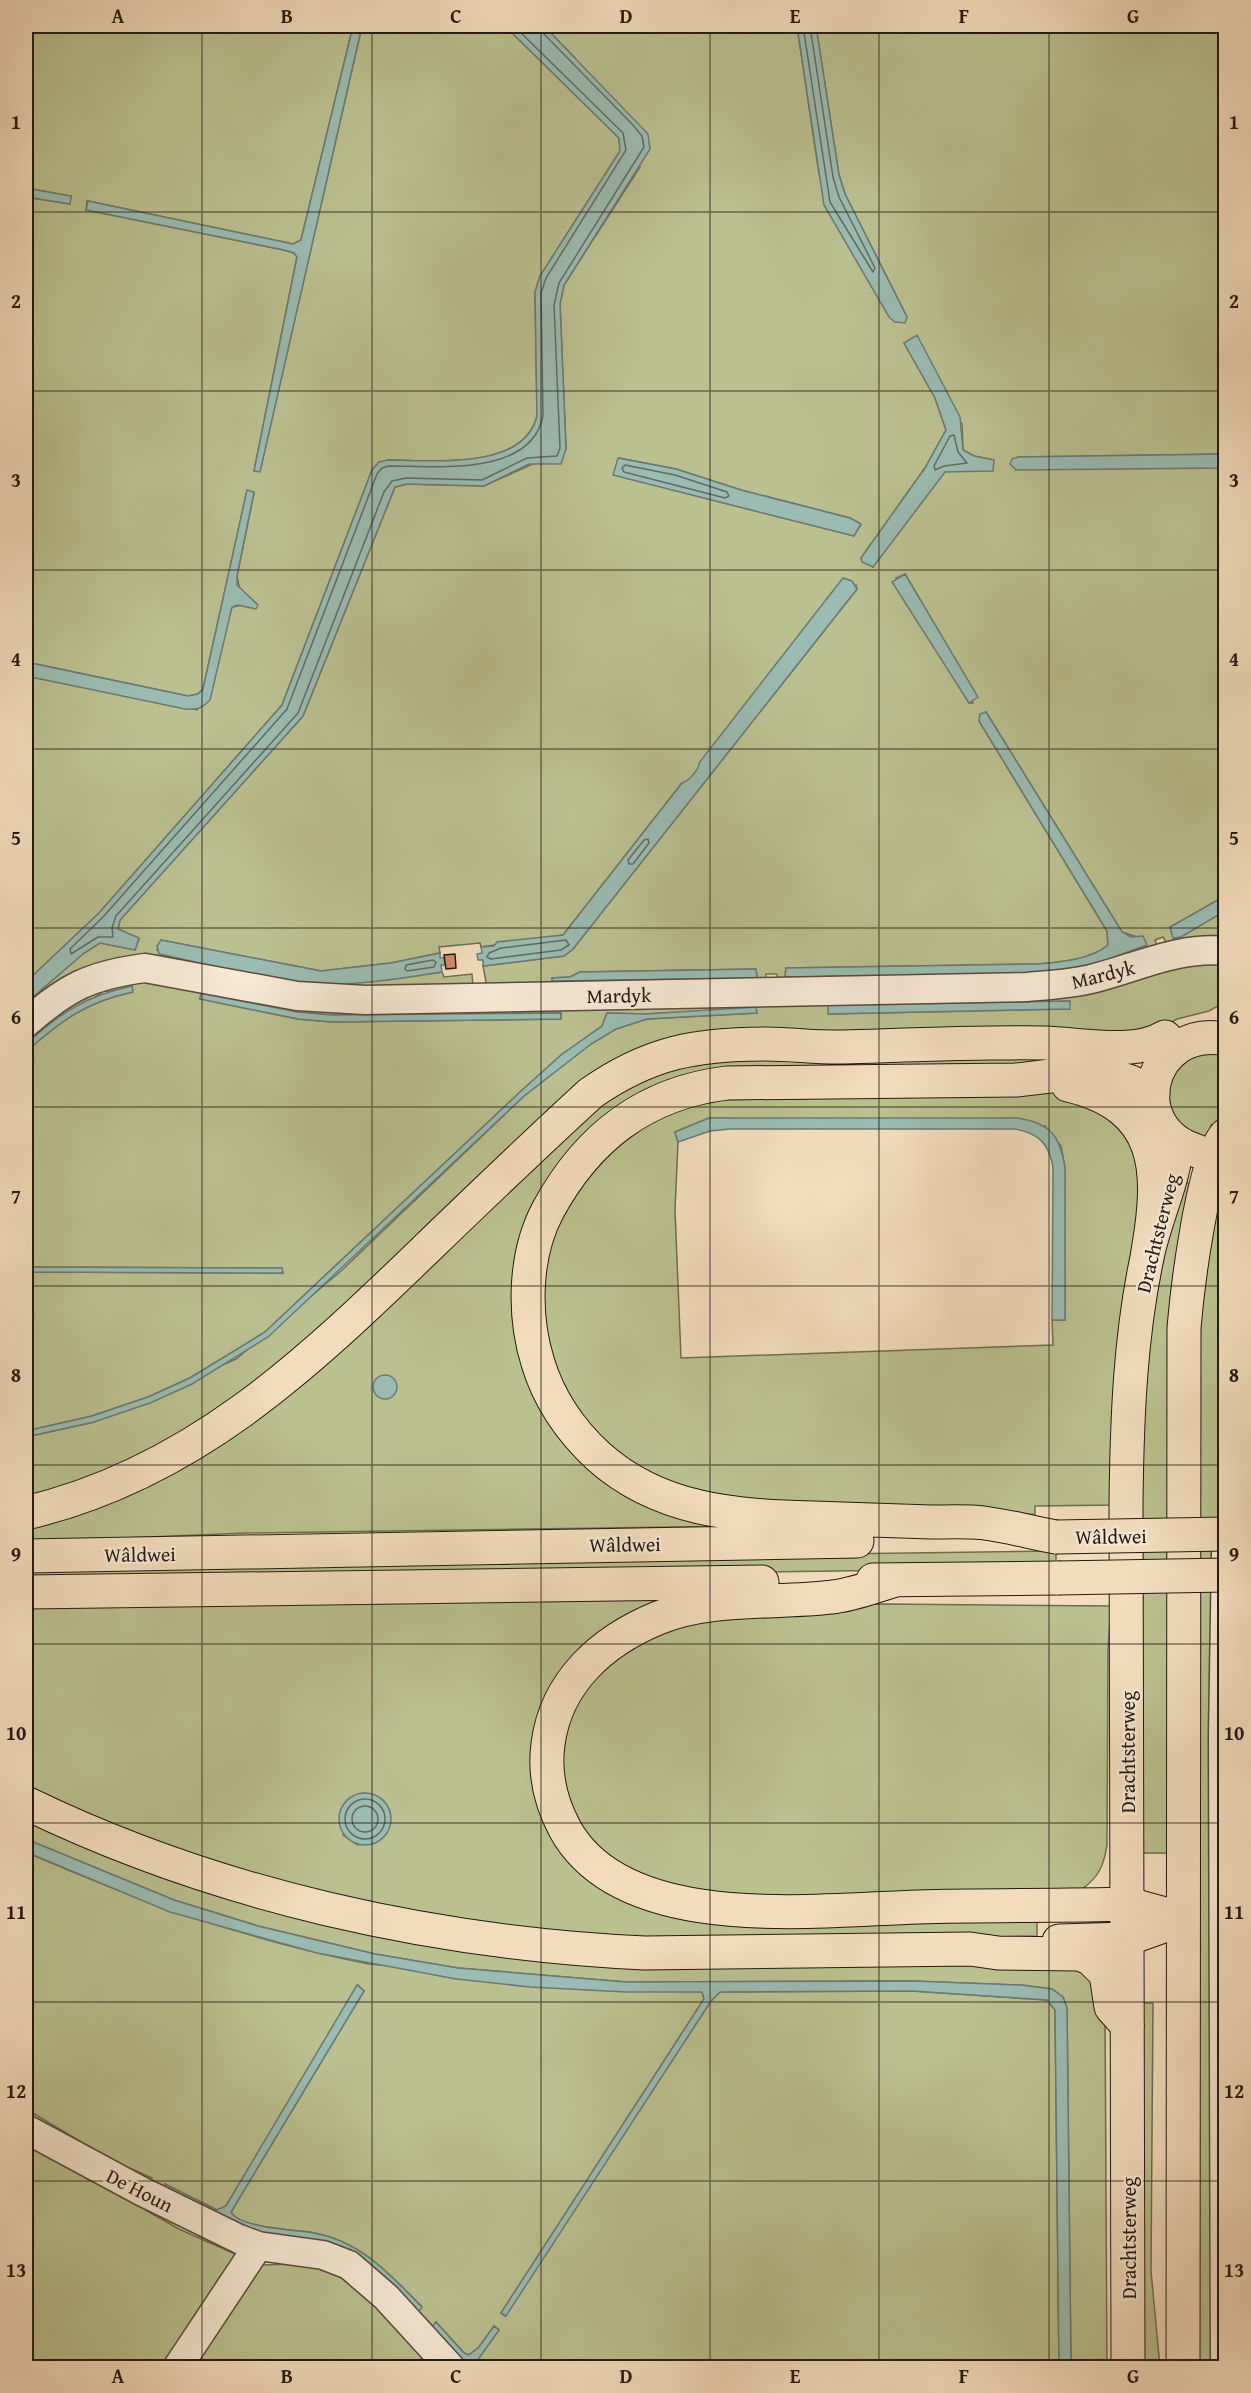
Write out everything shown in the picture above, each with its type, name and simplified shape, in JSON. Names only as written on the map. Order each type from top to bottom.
[{"type":"main road","points":[[26,1513],[91,1492],[148,1469],[242,1413],[288,1378],[368,1305],[591,1093],[620,1073],[648,1060],[675,1051],[767,1044],[835,1047],[1037,1043],[1108,1047],[1122,1056],[1136,1060],[1158,1059],[1168,1045],[1186,1042],[1223,1029]]},
{"type":"main road","points":[[1168,1045],[1156,1076],[1153,1093],[1156,1116],[1166,1132],[1177,1143],[1196,1151],[1222,1146]]},
{"type":"main road","points":[[1056,1537],[984,1523],[750,1516],[703,1510],[662,1497],[612,1468],[569,1425],[542,1376],[533,1345],[528,1314],[529,1284],[535,1248],[545,1216],[561,1186],[583,1155],[609,1131],[633,1115],[690,1090],[727,1083],[1016,1080],[1093,1074],[1131,1082],[1153,1093]]},
{"type":"main road","points":[[1016,1080],[1060,1083],[1086,1089],[1112,1101],[1131,1118],[1145,1138],[1154,1164],[1156,1203],[1148,1251]]},
{"type":"main road","name":"Drachtsterweg","points":[[1128,2367],[1127,1434],[1132,1353],[1148,1251],[1174,1166],[1177,1143]]},
{"type":"main road","name":"Drachtsterweg","points":[[1183,2367],[1184,1328],[1195,1239],[1222,1146]]},
{"type":"main road","name":"Wâldwei","points":[[26,1556],[1226,1534]]},
{"type":"main road","name":"Wâldwei","points":[[26,1592],[1226,1575]]},
{"type":"main road","points":[[896,1580],[835,1597],[700,1608],[659,1617],[609,1643],[591,1658],[569,1685],[549,1733],[546,1763],[549,1786],[558,1816],[569,1836],[584,1855],[612,1878],[646,1894],[686,1904],[780,1911],[1128,1904],[1183,1919]]},
{"type":"main road","points":[[26,1803],[172,1864],[241,1886],[338,1912],[442,1931],[591,1950],[645,1953],[970,1948],[998,1953],[1062,1952],[1090,1958],[1106,1974],[1111,2007],[1127,2025]]},
{"type":"main road","points":[[970,1948],[998,1942],[1127,1940],[1183,1919]]},
{"type":"street","name":"Mardyk","points":[[26,1023],[64,991],[120,971],[145,968],[297,996],[365,1000],[1027,987],[1094,979],[1166,956],[1198,950],[1226,951]]},
{"type":"street","points":[[1225,2367],[1223,1735],[1226,1554]]},
{"type":"street","name":"De Houn","points":[[26,2129],[141,2192],[222,2232],[258,2246],[308,2251],[349,2265],[386,2297],[451,2367]]},
{"type":"street","points":[[177,2367],[258,2246]]},
{"type":"green space","points":[[26,26],[353,26],[301,240],[293,244],[87,201],[86,210],[284,250],[294,253],[297,257],[254,471],[260,471],[362,26],[505,26],[619,138],[620,151],[540,276],[535,292],[537,416],[529,434],[514,446],[474,459],[388,460],[379,463],[372,470],[282,705],[99,913],[26,982],[26,676],[197,710],[232,607],[243,605],[237,576],[254,493],[247,491],[203,689],[198,694],[188,696],[26,662],[26,197],[70,204],[71,196],[26,188]]},
{"type":"green space","points":[[544,26],[797,26],[819,174],[907,317],[845,194],[839,175],[816,26],[1225,26],[1225,454],[1018,457],[1225,468],[1225,896],[1170,927],[1173,938],[1176,938],[1225,911],[1225,946],[1170,948],[1163,937],[1155,940],[1159,951],[1093,975],[778,980],[777,974],[766,974],[766,986],[487,987],[483,966],[564,956],[573,949],[857,589],[856,585],[687,782],[682,783],[563,935],[481,947],[480,943],[439,947],[440,953],[391,963],[321,971],[161,940],[157,950],[386,980],[442,972],[444,977],[472,974],[473,985],[365,996],[156,965],[26,1018],[26,1003],[84,953],[100,943],[135,950],[139,939],[118,929],[120,920],[303,716],[395,487],[407,484],[484,486],[566,449],[560,304],[564,285],[640,167],[574,57]],"holes":[[[904,343],[962,424],[963,450],[974,456],[994,460],[945,471],[873,567],[861,558],[925,468],[946,430],[935,398]],[[619,458],[676,469],[741,490],[850,518],[861,524],[854,536],[614,475]],[[905,574],[944,641],[973,703],[969,703],[896,578]],[[986,712],[1122,932],[1137,937],[1096,953],[1108,945],[1107,931],[979,721]],[[1084,957],[1039,974],[785,977],[786,968],[1037,964]],[[756,969],[757,978],[552,980],[552,978],[570,977],[580,972]]]},
{"type":"green space","points":[[1225,957],[1225,1002],[1209,1011],[1177,1019],[1151,1034],[646,1056],[363,1300],[189,1437],[26,1506],[26,1437],[94,1422],[236,1359],[341,1271],[524,1096],[591,1044],[616,1029],[647,1019],[757,1013],[756,1008],[646,1014],[607,1013],[602,1026],[561,1055],[520,1092],[265,1332],[190,1378],[148,1397],[92,1416],[26,1431],[26,1272],[283,1273],[282,1268],[26,1267],[26,1052],[50,1031],[75,1014],[102,1001],[133,992],[104,991],[26,1044],[26,1029],[121,976],[296,1000]],"holes":[[[201,993],[298,1012],[332,1015],[561,1013],[561,1019],[332,1022],[298,1019],[200,999]],[[1069,1001],[1069,1009],[828,1014]]]},
{"type":"green space","points":[[1055,1053],[1119,1061],[746,1075],[581,1149],[521,1304],[585,1454],[751,1526],[246,1533],[26,1542],[26,1519],[134,1481],[617,1086],[704,1061]]},
{"type":"green space","points":[[1194,1053],[1225,1054],[1225,1122],[1211,1125],[1208,1139],[1195,1136],[1179,1126],[1174,1119],[1169,1101],[1169,1079]]},
{"type":"green space","points":[[1070,1091],[1110,1107],[1146,1159],[1117,1505],[1035,1506],[1035,1514],[938,1516],[684,1498],[591,1439],[541,1342],[543,1250],[592,1160],[684,1101]],"holes":[[[709,1118],[1045,1126],[1061,1146],[1065,1168],[1065,1320],[1052,1320],[1053,1345],[681,1358],[675,1210],[678,1142],[675,1132]]]},
{"type":"green space","points":[[1225,1175],[1226,1467],[1218,1500],[1218,2367],[1195,2368],[1194,1365],[1210,1219]]},
{"type":"green space","points":[[1177,1180],[1195,1185],[1173,1853],[1138,1853],[1136,1550],[1149,1299]]},
{"type":"green space","points":[[1056,1551],[1056,1568],[26,1582],[26,1568],[335,1561]]},
{"type":"green space","points":[[701,1596],[643,1617],[541,1743],[607,1890],[1037,1916],[1037,1936],[685,1943],[599,1939],[299,1895],[26,1794],[26,1607]],"holes":[[[363,1793],[380,1798],[390,1812],[358,1845],[343,1835]]]},
{"type":"green space","points":[[885,1604],[1111,1606],[1108,1649],[1107,1845],[1100,1870],[1093,1880],[1082,1889],[695,1898],[595,1855],[560,1793],[565,1706],[649,1629],[794,1606]]},
{"type":"green space","points":[[26,1820],[119,1861],[177,1883],[325,1925],[1059,1958],[1085,1969],[1105,2009],[1107,2367],[1071,2367],[1067,2008],[1063,1997],[1052,1989],[1021,1985],[912,1981],[626,1982],[458,1968],[375,1954],[258,1926],[174,1900],[26,1839]]},
{"type":"green space","points":[[26,1852],[194,1918],[280,1943],[369,1964],[702,1992],[704,1999],[501,2313],[505,2316],[711,2001],[720,1992],[912,1991],[1047,2000],[1055,2010],[1059,2367],[476,2367],[479,2358],[499,2330],[494,2326],[479,2347],[469,2355],[464,2353],[436,2322],[431,2329],[465,2367],[456,2367],[389,2294],[259,2241],[150,2184],[152,2178],[111,2160],[26,2109]],"holes":[[[358,1985],[364,1991],[231,2212],[245,2222],[256,2225],[314,2233],[346,2243],[386,2271],[422,2307],[163,2190],[165,2184],[217,2210],[226,2206]]]},
{"type":"green space","points":[[1138,2003],[1153,2003],[1151,2271],[1160,2367],[1139,2367]]},
{"type":"green space","points":[[26,2134],[139,2195],[238,2243],[246,2250],[246,2256],[173,2367],[26,2367],[26,2144],[32,2146],[34,2142],[26,2137]],"holes":[[[48,2151],[184,2226],[239,2250],[237,2255],[179,2229],[47,2154]]]},
{"type":"green space","points":[[281,2253],[309,2257],[334,2265],[355,2277],[393,2309],[446,2367],[441,2367],[356,2279],[322,2263],[286,2258],[261,2262],[261,2265],[291,2264],[321,2268],[353,2284],[382,2310],[434,2367],[182,2368],[249,2267],[262,2257]]},
{"type":"water","points":[[353,26],[362,26],[260,472],[254,471],[297,257],[294,253],[284,250],[86,210],[88,201],[293,244],[301,240]]},
{"type":"water","points":[[505,26],[544,26],[648,134],[650,149],[564,285],[560,304],[566,449],[561,464],[529,464],[484,486],[407,484],[395,487],[303,716],[120,920],[118,929],[139,938],[135,950],[100,943],[84,953],[26,1003],[26,982],[99,913],[282,705],[372,470],[379,462],[474,459],[514,446],[529,434],[537,416],[535,292],[540,276],[620,151],[619,138]]},
{"type":"water","points":[[797,26],[816,26],[839,175],[845,194],[907,317],[905,323],[895,322],[889,317],[824,205]]},
{"type":"water","points":[[26,188],[71,196],[70,204],[26,197]]},
{"type":"water","points":[[917,335],[960,417],[963,450],[974,456],[994,460],[993,471],[945,472],[873,567],[862,562],[861,558],[925,468],[946,430],[935,398],[904,343]]},
{"type":"water","points":[[1226,454],[1225,468],[1016,470],[1010,464],[1012,459],[1018,457]]},
{"type":"water","points":[[618,458],[676,469],[741,490],[850,518],[861,524],[854,536],[613,475]]},
{"type":"water","points":[[247,490],[254,492],[237,585],[258,605],[256,609],[238,605],[232,607],[210,700],[207,703],[199,708],[185,709],[26,676],[26,662],[188,696],[198,694],[203,689]]},
{"type":"water","points":[[905,574],[978,697],[969,703],[892,582]]},
{"type":"water","points":[[843,578],[852,581],[857,589],[573,949],[564,956],[483,966],[483,960],[478,960],[477,954],[482,953],[481,947],[494,946],[497,942],[563,935],[682,783],[693,775],[699,763]]},
{"type":"water","points":[[986,712],[1122,932],[1131,937],[1143,936],[1147,945],[1095,964],[1039,974],[785,977],[786,968],[1037,964],[1084,957],[1108,945],[1107,931],[979,721],[980,714]]},
{"type":"water","points":[[1225,896],[1225,911],[1181,937],[1173,938],[1170,927]]},
{"type":"water","points":[[161,940],[321,971],[391,963],[440,953],[440,958],[444,958],[445,965],[441,965],[442,972],[379,981],[318,984],[250,975],[159,954],[157,946]]},
{"type":"water","points":[[756,969],[757,978],[553,981],[552,978],[570,977],[580,972]]},
{"type":"water","points":[[132,986],[133,992],[102,1001],[75,1014],[26,1052],[26,1044],[74,1007],[87,1000]]},
{"type":"water","points":[[201,993],[298,1012],[332,1015],[561,1013],[561,1019],[332,1022],[298,1019],[200,999]]},
{"type":"water","points":[[1070,1001],[1070,1009],[828,1014],[828,1005]]},
{"type":"water","points":[[756,1007],[757,1013],[647,1019],[616,1029],[591,1044],[524,1096],[268,1337],[192,1384],[150,1403],[94,1422],[26,1437],[26,1431],[92,1416],[148,1397],[190,1378],[265,1332],[520,1092],[561,1055],[602,1026],[607,1013],[646,1014]]},
{"type":"water","points":[[709,1118],[1017,1118],[1038,1123],[1057,1139],[1065,1168],[1065,1320],[1052,1320],[1053,1167],[1046,1146],[1030,1133],[1015,1129],[730,1129],[710,1131],[678,1142],[675,1132]]},
{"type":"water","points":[[26,1267],[282,1268],[283,1273],[26,1272]]},
{"type":"water","points":[[385,1375],[394,1378],[397,1387],[394,1396],[385,1399],[376,1396],[373,1387],[376,1378]]},
{"type":"water","points":[[360,1793],[370,1793],[384,1800],[391,1819],[384,1838],[370,1845],[360,1845],[350,1841],[343,1834],[339,1824],[339,1814],[343,1804],[350,1797]]},
{"type":"water","points":[[26,1839],[174,1900],[258,1926],[375,1954],[458,1968],[626,1982],[912,1981],[1021,1985],[1052,1989],[1063,1997],[1067,2008],[1071,2367],[1059,2367],[1055,2010],[1047,2000],[912,1991],[720,1992],[711,2001],[506,2316],[501,2313],[704,1999],[702,1992],[626,1992],[530,1987],[456,1979],[317,1953],[170,1912],[26,1852]]},
{"type":"water","points":[[357,1985],[364,1991],[231,2212],[245,2222],[256,2225],[314,2233],[346,2243],[374,2261],[422,2307],[417,2314],[163,2190],[165,2184],[217,2210],[226,2206]]},
{"type":"water","points":[[436,2322],[464,2353],[469,2355],[479,2347],[494,2326],[499,2330],[479,2358],[476,2367],[465,2368],[430,2329]]},
{"type":"building","points":[[455,954],[456,968],[446,969],[444,955]]}]
